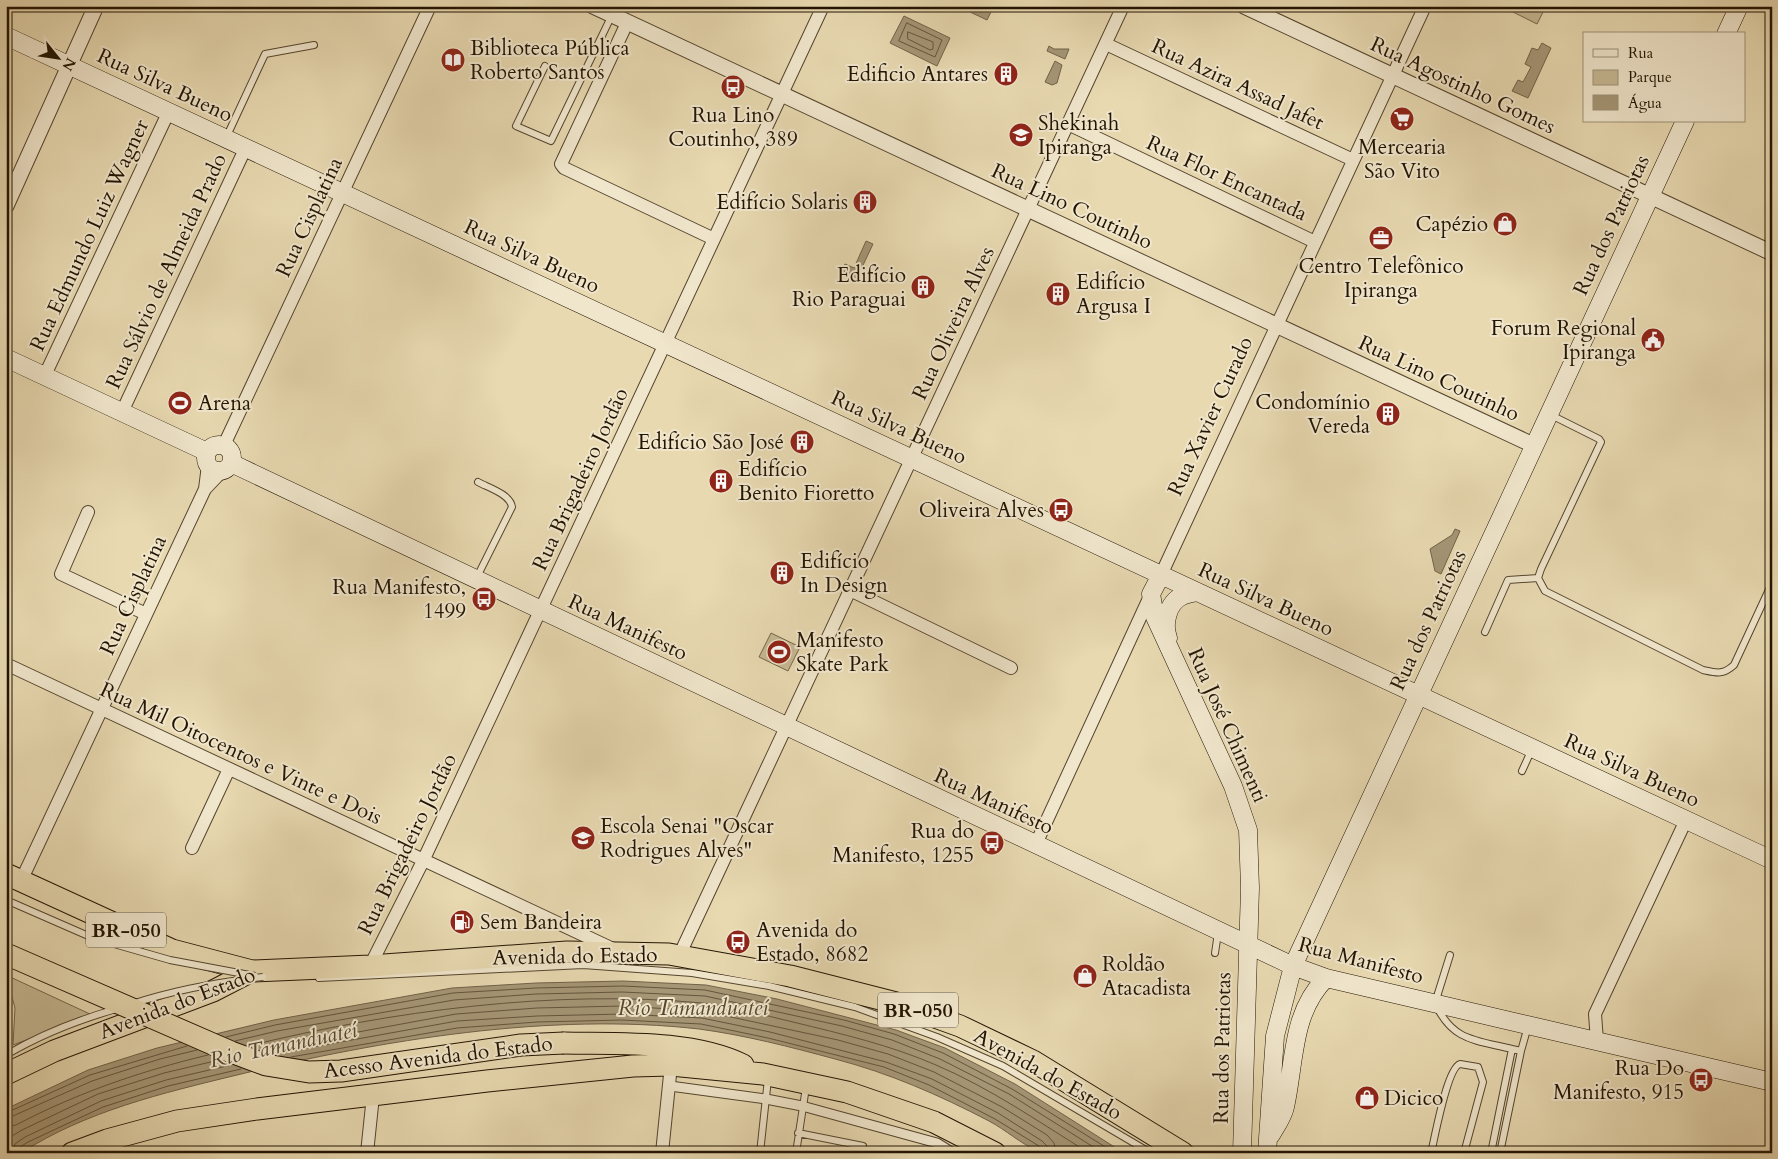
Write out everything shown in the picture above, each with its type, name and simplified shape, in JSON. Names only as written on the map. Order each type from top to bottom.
[{"type":"highway","name":"BR-050","points":[[14,877],[165,947],[258,974]]},
{"type":"highway","name":"Avenida do Estado","points":[[6,1074],[54,1051],[258,974],[567,952],[679,956],[809,981],[896,1003],[960,1026],[1033,1061],[1183,1153]]},
{"type":"highway","name":"Acesso Avenida do Estado","points":[[6,954],[231,1052],[266,1065],[309,1072],[341,1071],[521,1045],[564,1043],[682,1048],[733,1060],[766,1075]]},
{"type":"highway","points":[[72,1153],[107,1140],[177,1122],[257,1109],[487,1081],[633,1066],[672,1065],[766,1075],[848,1092],[934,1122],[971,1146],[995,1153]]},
{"type":"main road","points":[[1727,32],[1739,6]]},
{"type":"main road","name":"Rua Silva Bueno","points":[[6,36],[1772,860]]},
{"type":"main road","name":"Rua dos Patriotas","points":[[1267,1147],[1275,1036],[1293,966],[1533,445],[1685,122]]},
{"type":"main road","name":"Rua Manifesto","points":[[6,358],[122,412],[217,463],[541,610],[1035,846],[1293,966],[1326,978],[1772,1082]]},
{"type":"main road","points":[[217,463],[216,444],[224,445]]},
{"type":"main road","name":"Rua Xavier Curado","points":[[1151,594],[1161,575]]},
{"type":"main road","name":"Rua José Chimenti","points":[[1168,644],[1166,619],[1174,602],[1181,596],[1197,592]]},
{"type":"main road","name":"Rua José Chimenti","points":[[1151,594],[1155,617],[1244,815],[1251,861],[1247,945]]},
{"type":"main road","name":"Rua dos Patriotas","points":[[1242,1153],[1247,945]]},
{"type":"main road","points":[[1267,1147],[1284,1110],[1301,1017],[1313,993],[1326,978]]},
{"type":"street","points":[[6,206],[10,189],[70,65],[96,6]]},
{"type":"street","name":"Rua Cisplatina","points":[[224,445],[430,6]]},
{"type":"street","name":"Rua Lino Coutinho","points":[[593,6],[1533,445]]},
{"type":"street","name":"Rua Brigadeiro Jordão","points":[[370,966],[423,861],[823,6]]},
{"type":"street","name":"Rua Oliveira Alves","points":[[679,956],[1123,6]]},
{"type":"street","name":"Rua Agostinho Gomes","points":[[1244,6],[1772,253]]},
{"type":"street","name":"Rua Xavier Curado","points":[[1161,575],[1425,6]]},
{"type":"street","points":[[627,22],[561,164],[564,168],[714,239]]},
{"type":"street","name":"Rua Azira Assad Jafet","points":[[1106,44],[1353,160]]},
{"type":"street","name":"Rua Edmundo Luiz Wagner","points":[[45,375],[169,111]]},
{"type":"street","name":"Rua Flor Encantada","points":[[1068,124],[1315,242]]},
{"type":"street","name":"Rua Sálvio de Almeida Prado","points":[[122,412],[246,147]]},
{"type":"street","name":"Rua Cisplatina","points":[[14,877],[101,709],[217,463]]},
{"type":"street","points":[[88,512],[61,574],[146,614]]},
{"type":"street","points":[[850,590],[1011,668]]},
{"type":"street","name":"Rua Xavier Curado","points":[[1035,846],[1151,594]]},
{"type":"street","name":"Rua Mil Oitocentos e Vinte e Dois","points":[[6,664],[622,954]]},
{"type":"street","points":[[192,848],[229,769]]},
{"type":"street","points":[[1597,1041],[1595,1014],[1686,820]]},
{"type":"street","points":[[662,1153],[672,1065]]},
{"type":"street","points":[[670,1086],[766,1099],[802,1106],[937,1143],[953,1153]]},
{"type":"street","points":[[367,1153],[373,1096]]},
{"type":"lane","points":[[546,66],[516,126],[551,141],[612,15]]},
{"type":"lane","points":[[226,138],[265,54],[314,45]]},
{"type":"lane","points":[[1538,578],[1601,442],[1599,439],[1548,413]]},
{"type":"lane","points":[[476,580],[512,507],[511,501],[507,497],[478,482]]},
{"type":"lane","points":[[1538,578],[1545,591],[1703,670],[1717,673],[1726,672],[1734,665],[1772,582]]},
{"type":"lane","points":[[1485,632],[1508,580],[1538,578]]},
{"type":"lane","points":[[1522,771],[1532,748]]},
{"type":"lane","points":[[6,900],[93,938],[170,960],[282,978]]},
{"type":"lane","points":[[1216,952],[1218,931]]},
{"type":"lane","points":[[1450,955],[1435,1003],[1440,1016],[1457,1034],[1469,1039],[1521,1051]]},
{"type":"lane","points":[[310,978],[583,965],[692,973],[769,986],[855,1007],[937,1037],[1003,1066],[1151,1153]]},
{"type":"lane","points":[[6,1056],[27,1044],[90,1016],[154,997],[258,974]]},
{"type":"lane","points":[[1500,1153],[1528,1024]]},
{"type":"lane","points":[[1491,1153],[1512,1049]]},
{"type":"lane","points":[[1432,1153],[1453,1069],[1460,1064],[1478,1067],[1482,1073],[1483,1082],[1464,1153]]},
{"type":"lane","points":[[760,1153],[766,1099],[766,1075]]},
{"type":"lane","points":[[796,1153],[807,1083]]},
{"type":"lane","points":[[798,1133],[863,1146]]},
{"type":"green space","points":[[1508,6],[1546,6],[1537,24],[1507,9]]},
{"type":"green space","name":"Manifesto Skate Park","points":[[771,633],[800,647],[788,671],[759,657]]},
{"type":"green space","points":[[6,975],[92,1015],[13,1045],[15,1008]]},
{"type":"water","points":[[970,6],[994,6],[987,20],[968,11]]},
{"type":"water","points":[[904,16],[950,38],[937,66],[890,43]]},
{"type":"water","points":[[1542,43],[1551,48],[1528,98],[1512,91],[1518,80],[1523,82],[1531,67],[1525,64],[1532,48],[1538,50]]},
{"type":"water","points":[[1049,46],[1054,49],[1069,49],[1065,59],[1047,51]]},
{"type":"water","points":[[1055,61],[1062,65],[1057,83],[1052,85],[1045,82]]},
{"type":"water","points":[[866,241],[873,244],[857,278],[842,271],[845,264],[854,268]]},
{"type":"water","points":[[1455,529],[1460,531],[1441,574],[1435,571],[1430,549],[1452,535]]},
{"type":"water","name":"Rio Tamanduateí","points":[[623,981],[706,985],[777,999],[896,1030],[945,1048],[1015,1084],[1124,1153],[1044,1153],[1026,1145],[989,1121],[914,1086],[875,1071],[784,1046],[699,1029],[642,1025],[584,1024],[466,1032],[292,1062],[181,1089],[126,1105],[72,1126],[46,1138],[21,1153],[6,1153],[6,1109],[88,1070],[157,1048],[274,1020],[452,988],[536,983]]},
{"type":"place","name":"Biblioteca Pública Roberto Santos","points":[[453,60]]},
{"type":"place","name":"Edificio Antares","points":[[1006,74]]},
{"type":"place","name":"Rua Lino Coutinho, 389","points":[[733,87]]},
{"type":"place","name":"Mercearia São Vito","points":[[1402,119]]},
{"type":"place","name":"Shekinah Ipiranga","points":[[1021,135]]},
{"type":"place","name":"Edifício Solaris","points":[[865,202]]},
{"type":"place","name":"Capézio","points":[[1505,224]]},
{"type":"place","name":"Centro Telefônico Ipiranga","points":[[1381,238]]},
{"type":"place","name":"Edifício Rio Paraguai","points":[[923,287]]},
{"type":"place","name":"Edifício Argusa I","points":[[1058,294]]},
{"type":"place","name":"Forum Regional Ipiranga","points":[[1653,340]]},
{"type":"place","name":"Arena","points":[[180,403]]},
{"type":"place","name":"Condomínio Vereda","points":[[1388,414]]},
{"type":"place","name":"Edifício São José","points":[[802,442]]},
{"type":"place","name":"Edifício Benito Fioretto","points":[[721,481]]},
{"type":"place","name":"Oliveira Alves","points":[[1061,510]]},
{"type":"place","name":"Edifício In Design","points":[[782,573]]},
{"type":"place","name":"Rua Manifesto, 1499","points":[[484,599]]},
{"type":"place","name":"Manifesto Skate Park","points":[[779,652]]},
{"type":"place","name":"Escola Senai \"Oscar Rodrigues Alves\"","points":[[583,838]]},
{"type":"place","name":"Rua do Manifesto, 1255","points":[[992,843]]},
{"type":"place","name":"Sem Bandeira","points":[[462,922]]},
{"type":"place","name":"Avenida do Estado, 8682","points":[[738,942]]},
{"type":"place","name":"Roldão Atacadista","points":[[1085,976]]},
{"type":"place","name":"Rua Do Manifesto, 915","points":[[1701,1080]]},
{"type":"place","name":"Dicico","points":[[1367,1098]]}]
